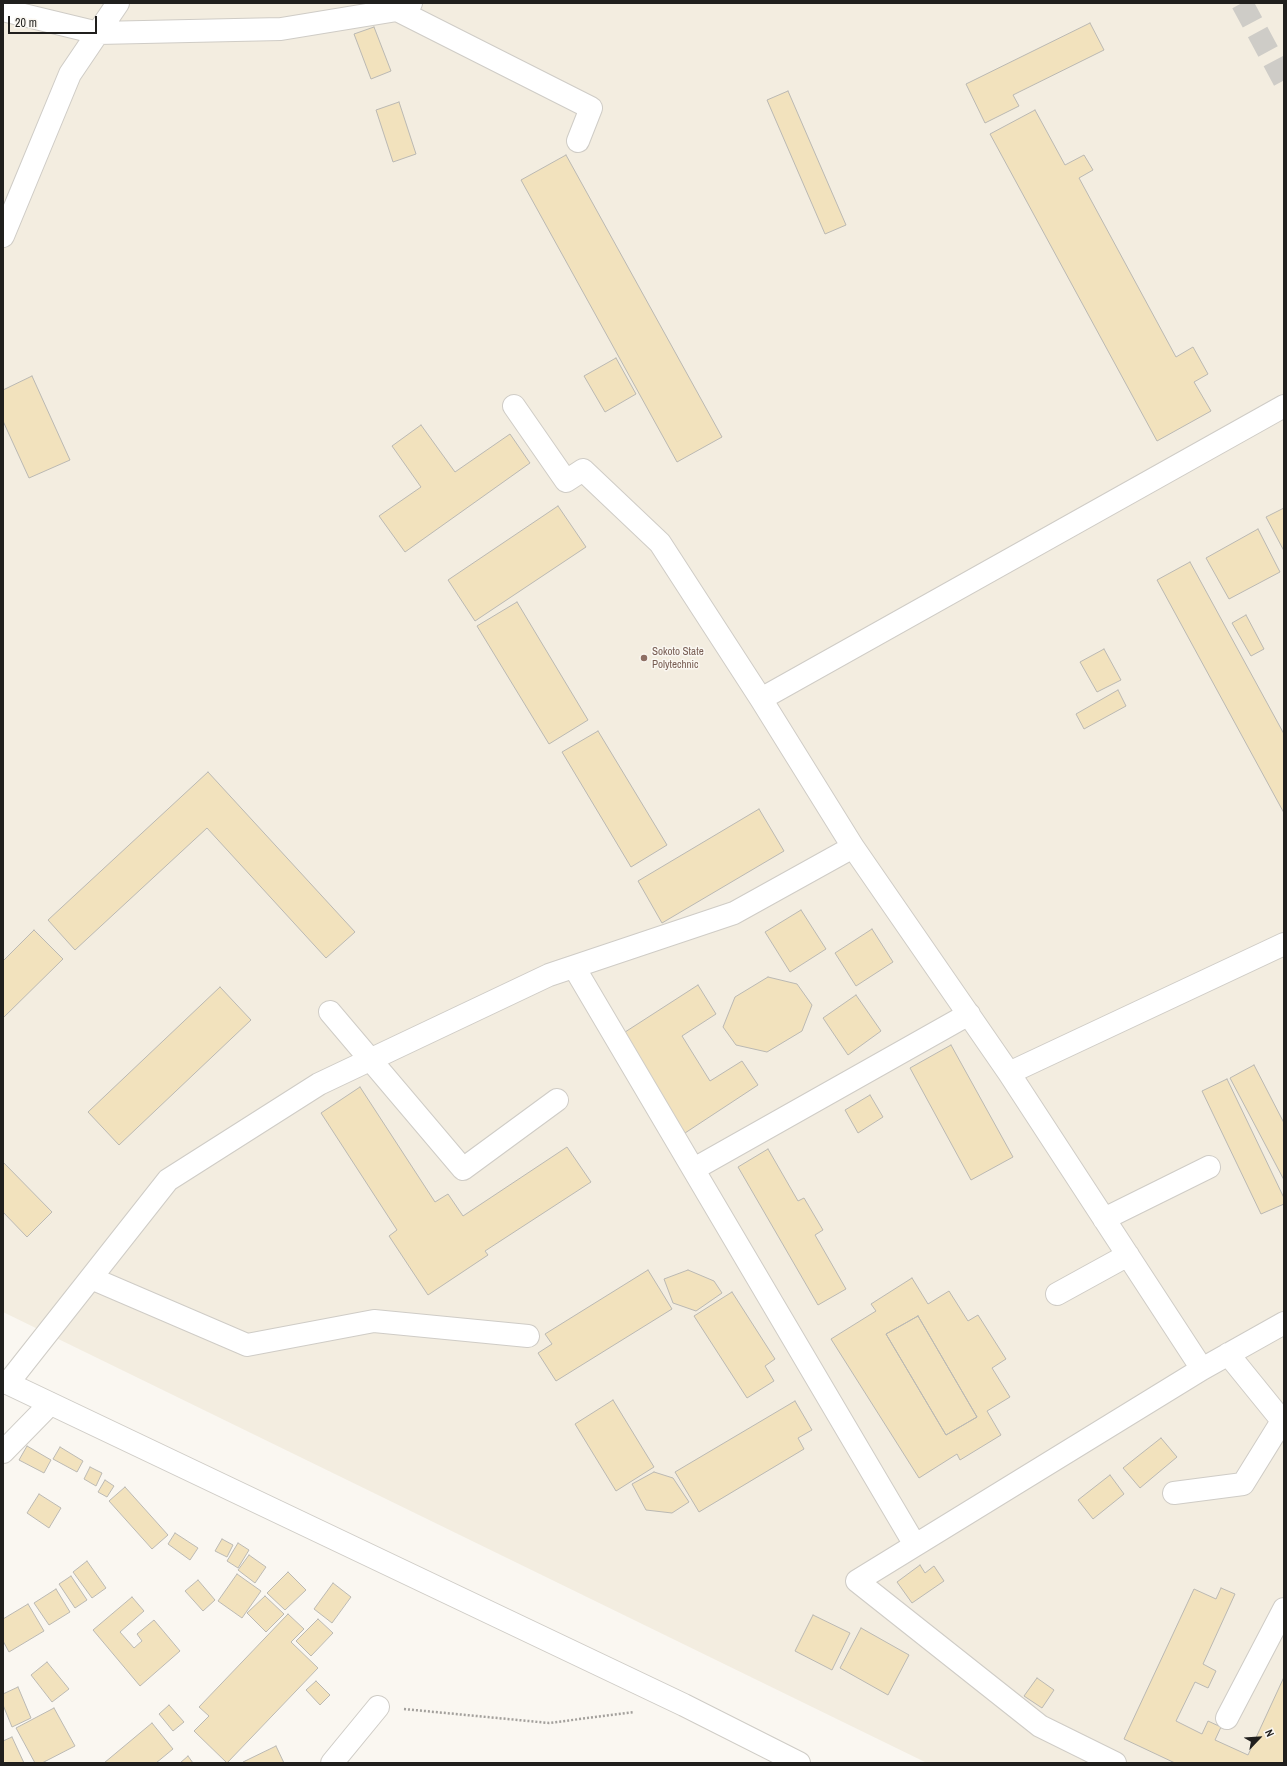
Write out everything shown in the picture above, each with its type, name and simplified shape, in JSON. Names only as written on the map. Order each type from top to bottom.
[{"type":"street","points":[[3,236],[70,74],[118,3]]},
{"type":"street","points":[[3,10],[98,33],[281,29],[404,6],[591,108],[578,141]]},
{"type":"street","points":[[514,406],[566,481],[583,470],[660,543],[761,699],[853,847],[1009,1073],[1202,1369]]},
{"type":"street","points":[[761,699],[1284,406]]},
{"type":"street","points":[[799,1763],[684,1705],[5,1382],[91,1278],[168,1180],[319,1084],[549,975],[734,914],[853,847]]},
{"type":"street","points":[[1009,1073],[1284,944]]},
{"type":"street","points":[[574,967],[915,1545]]},
{"type":"street","points":[[330,1012],[463,1169],[557,1100]]},
{"type":"street","points":[[694,1169],[969,1014]]},
{"type":"street","points":[[1104,1219],[1209,1167]]},
{"type":"street","points":[[1057,1294],[1128,1255]]},
{"type":"street","points":[[91,1278],[247,1345],[374,1321],[528,1336]]},
{"type":"street","points":[[1115,1763],[1040,1726],[857,1581],[1202,1369],[1284,1323]]},
{"type":"street","points":[[1174,1493],[1243,1484],[1283,1422],[1228,1354]]},
{"type":"street","points":[[3,1452],[50,1404]]},
{"type":"street","points":[[1227,1718],[1284,1609]]},
{"type":"street","points":[[332,1763],[378,1707]]},
{"type":"path","points":[[378,1707],[549,1723],[636,1711]]},
{"type":"shaded area","name":"Sokoto State Polytechnic","points":[[3,3],[1284,3],[1284,1763],[927,1763],[3,1312]]},
{"type":"building","points":[[1090,23],[1104,50],[1013,95],[1019,106],[985,123],[966,84]]},
{"type":"building","points":[[374,27],[391,71],[371,79],[354,34]]},
{"type":"building","points":[[788,91],[846,225],[825,234],[767,100]]},
{"type":"building","points":[[399,102],[416,154],[393,162],[376,110]]},
{"type":"building","points":[[1035,110],[1065,165],[1084,155],[1093,170],[1079,178],[1176,357],[1193,347],[1208,374],[1194,382],[1211,411],[1157,441],[990,134]]},
{"type":"building","points":[[566,155],[722,437],[677,462],[521,180]]},
{"type":"building","points":[[616,358],[636,394],[605,412],[584,376]]},
{"type":"building","points":[[32,376],[70,460],[29,478],[3,421],[3,390]]},
{"type":"building","points":[[421,425],[455,472],[510,434],[530,463],[405,552],[379,516],[421,487],[392,446]]},
{"type":"building","points":[[558,506],[586,547],[475,621],[448,580]]},
{"type":"building","points":[[1284,508],[1284,551],[1266,517]]},
{"type":"building","points":[[1258,529],[1280,572],[1229,599],[1206,558]]},
{"type":"building","points":[[1190,562],[1284,734],[1284,813],[1157,580]]},
{"type":"building","points":[[517,602],[588,720],[549,744],[477,626]]},
{"type":"building","points":[[1246,615],[1264,649],[1251,656],[1232,623]]},
{"type":"building","points":[[1104,649],[1121,680],[1097,692],[1080,662]]},
{"type":"building","points":[[1118,690],[1126,706],[1084,729],[1076,714]]},
{"type":"building","points":[[598,731],[667,845],[631,867],[562,752]]},
{"type":"building","points":[[208,772],[355,932],[326,958],[207,828],[75,950],[48,920]]},
{"type":"building","points":[[759,809],[784,851],[662,923],[638,881]]},
{"type":"building","points":[[801,910],[826,949],[790,972],[765,932]]},
{"type":"building","points":[[872,929],[893,962],[856,986],[835,953]]},
{"type":"building","points":[[34,930],[63,959],[3,1018],[3,961]]},
{"type":"building","points":[[768,977],[797,984],[812,1005],[802,1031],[767,1052],[736,1045],[723,1027],[735,997]]},
{"type":"building","points":[[698,985],[716,1014],[682,1036],[710,1081],[742,1061],[758,1085],[685,1133],[622,1034]]},
{"type":"building","points":[[220,987],[251,1020],[119,1145],[88,1112]]},
{"type":"building","points":[[856,995],[881,1031],[848,1055],[823,1018]]},
{"type":"building","points":[[951,1045],[1013,1157],[971,1180],[910,1068]]},
{"type":"building","points":[[1254,1065],[1284,1123],[1284,1180],[1230,1078]]},
{"type":"building","points":[[1227,1079],[1284,1198],[1284,1204],[1261,1214],[1202,1091]]},
{"type":"building","points":[[360,1087],[435,1202],[448,1194],[463,1216],[567,1147],[591,1182],[485,1251],[488,1255],[428,1295],[389,1236],[397,1230],[321,1113]]},
{"type":"building","points":[[870,1095],[883,1117],[858,1133],[845,1110]]},
{"type":"building","points":[[768,1149],[798,1201],[804,1198],[823,1230],[815,1235],[846,1289],[818,1305],[738,1167]]},
{"type":"building","points":[[3,1162],[52,1212],[27,1237],[3,1212]]},
{"type":"building","points":[[648,1270],[672,1309],[556,1381],[538,1353],[552,1344],[545,1334]]},
{"type":"building","points":[[688,1270],[714,1281],[722,1293],[696,1311],[673,1303],[664,1279]]},
{"type":"building","points":[[912,1278],[928,1304],[949,1291],[968,1321],[978,1315],[1006,1359],[992,1368],[1010,1397],[987,1411],[1001,1435],[960,1460],[957,1454],[919,1478],[831,1339],[876,1311],[871,1304]],"holes":[[[918,1316],[977,1417],[946,1435],[886,1334]]]},
{"type":"building","points":[[732,1292],[775,1359],[765,1366],[774,1381],[747,1398],[694,1316]]},
{"type":"building","points":[[918,1316],[977,1417],[946,1435],[886,1334]]},
{"type":"building","points":[[613,1400],[654,1467],[616,1491],[575,1424]]},
{"type":"building","points":[[795,1401],[812,1430],[798,1438],[804,1449],[699,1512],[675,1472]]},
{"type":"building","points":[[1161,1438],[1177,1457],[1140,1488],[1123,1468]]},
{"type":"building","points":[[27,1446],[51,1460],[44,1473],[19,1460]]},
{"type":"building","points":[[60,1447],[83,1461],[77,1472],[53,1459]]},
{"type":"building","points":[[90,1467],[102,1473],[96,1486],[84,1479]]},
{"type":"building","points":[[654,1472],[673,1478],[689,1502],[672,1513],[646,1510],[632,1484]]},
{"type":"building","points":[[1110,1475],[1124,1494],[1093,1519],[1078,1500]]},
{"type":"building","points":[[105,1480],[114,1486],[107,1497],[98,1492]]},
{"type":"building","points":[[125,1487],[168,1535],[152,1549],[109,1501]]},
{"type":"building","points":[[39,1494],[61,1508],[49,1528],[27,1513]]},
{"type":"building","points":[[175,1533],[198,1548],[190,1560],[168,1544]]},
{"type":"building","points":[[222,1539],[233,1545],[227,1557],[215,1551]]},
{"type":"building","points":[[238,1543],[249,1550],[238,1568],[227,1561]]},
{"type":"building","points":[[249,1555],[266,1567],[255,1583],[238,1570]]},
{"type":"building","points":[[87,1561],[106,1588],[92,1598],[73,1572]]},
{"type":"building","points":[[920,1565],[925,1573],[934,1566],[944,1581],[912,1603],[897,1582]]},
{"type":"building","points":[[288,1572],[306,1590],[285,1610],[267,1593]]},
{"type":"building","points":[[237,1574],[261,1591],[242,1618],[218,1601]]},
{"type":"building","points":[[71,1576],[87,1600],[75,1608],[59,1584]]},
{"type":"building","points":[[198,1580],[215,1600],[203,1611],[185,1591]]},
{"type":"building","points":[[333,1583],[351,1597],[332,1623],[314,1609]]},
{"type":"building","points":[[1221,1588],[1235,1594],[1203,1664],[1216,1671],[1208,1688],[1195,1682],[1176,1721],[1202,1734],[1208,1721],[1221,1727],[1215,1740],[1248,1755],[1284,1677],[1284,1763],[1175,1763],[1124,1739],[1194,1589],[1216,1599]]},
{"type":"building","points":[[56,1589],[70,1612],[49,1625],[34,1603]]},
{"type":"building","points":[[265,1596],[284,1614],[266,1632],[247,1613]]},
{"type":"building","points":[[132,1597],[144,1611],[120,1632],[134,1648],[142,1641],[137,1634],[154,1620],[180,1651],[140,1686],[93,1630]]},
{"type":"building","points":[[28,1604],[44,1631],[9,1652],[3,1641],[3,1619]]},
{"type":"building","points":[[288,1614],[304,1629],[291,1642],[318,1668],[227,1763],[194,1731],[209,1716],[199,1707]]},
{"type":"building","points":[[813,1615],[850,1633],[832,1670],[795,1651]]},
{"type":"building","points":[[318,1619],[333,1633],[311,1656],[296,1641]]},
{"type":"building","points":[[861,1628],[909,1655],[888,1695],[840,1668]]},
{"type":"building","points":[[47,1662],[69,1689],[52,1702],[31,1675]]},
{"type":"building","points":[[1037,1678],[1054,1690],[1042,1708],[1024,1696]]},
{"type":"building","points":[[316,1681],[330,1695],[320,1705],[306,1690]]},
{"type":"building","points":[[18,1687],[31,1718],[12,1727],[3,1705],[3,1694]]},
{"type":"building","points":[[169,1705],[184,1722],[173,1731],[159,1714]]},
{"type":"building","points":[[54,1708],[75,1746],[42,1763],[35,1763],[16,1728]]},
{"type":"building","points":[[152,1723],[173,1749],[156,1763],[104,1763]]},
{"type":"building","points":[[12,1737],[24,1763],[3,1763],[3,1741]]},
{"type":"building","points":[[276,1746],[284,1763],[243,1762]]},
{"type":"building","points":[[188,1756],[193,1763],[180,1763]]},
{"type":"tunnel","points":[[1242,3],[1284,81]]},
{"type":"place","name":"Sokoto State Polytechnic","points":[[644,658]]}]
